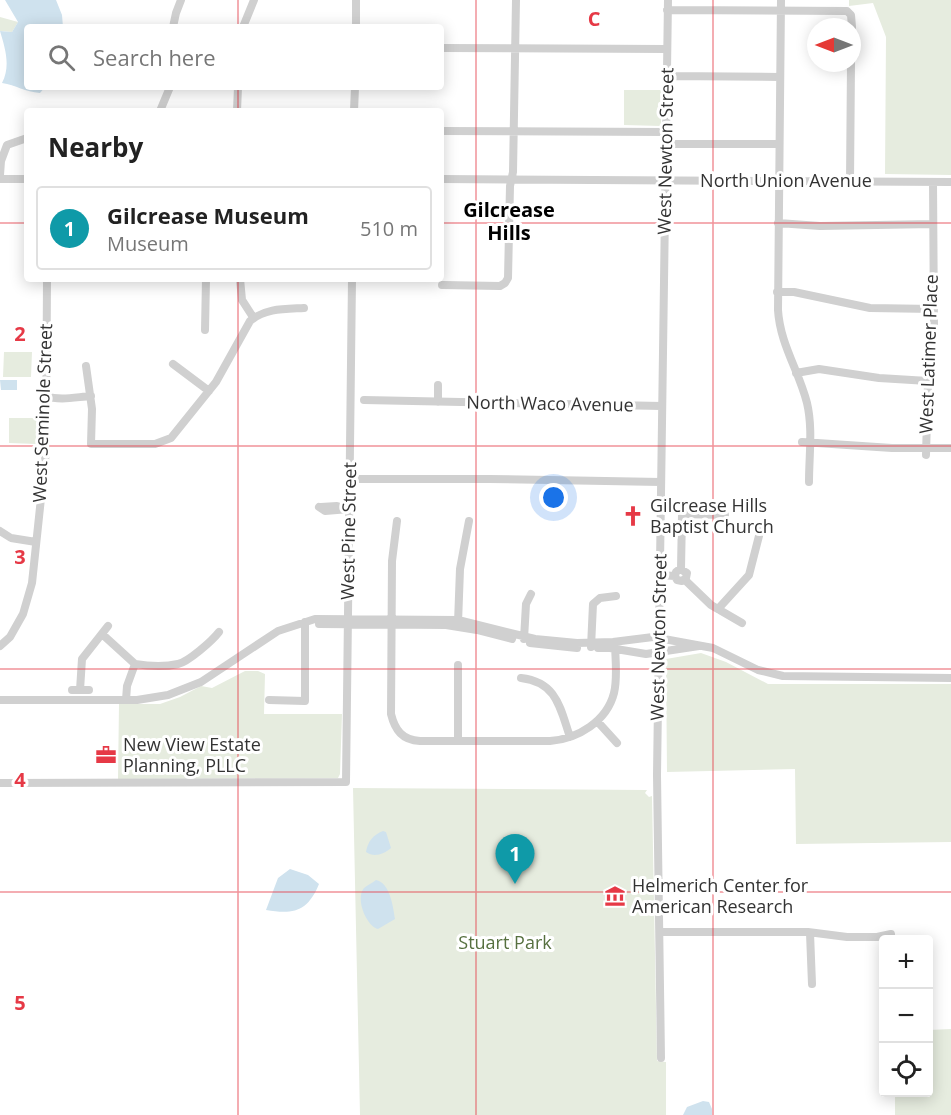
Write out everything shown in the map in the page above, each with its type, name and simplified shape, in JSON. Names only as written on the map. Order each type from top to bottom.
[{"type":"street","points":[[174,24],[182,0]]},
{"type":"street","points":[[244,24],[254,0]]},
{"type":"street","points":[[356,0],[356,24]]},
{"type":"street","points":[[442,285],[500,286],[505,283],[509,272],[516,0]]},
{"type":"street","name":"West Newton Street","points":[[661,1058],[657,784],[668,0]]},
{"type":"street","points":[[781,0],[778,318],[782,338],[808,406],[806,442],[809,482]]},
{"type":"street","points":[[668,10],[849,12],[850,18]]},
{"type":"street","points":[[444,48],[667,49]]},
{"type":"street","points":[[850,181],[851,72]]},
{"type":"street","points":[[667,76],[780,77]]},
{"type":"street","points":[[161,108],[169,90]]},
{"type":"street","points":[[237,108],[238,90]]},
{"type":"street","points":[[354,108],[355,90]]},
{"type":"street","points":[[444,131],[666,132]]},
{"type":"street","points":[[24,139],[7,144],[1,161],[0,177],[24,178]]},
{"type":"street","points":[[666,144],[779,144]]},
{"type":"street","name":"North Union Avenue","points":[[444,179],[951,182]]},
{"type":"street","name":"West Latimer Place","points":[[926,451],[928,381],[934,309],[933,182]]},
{"type":"street","points":[[778,223],[820,226],[933,224]]},
{"type":"street","name":"West Seminole Street","points":[[0,646],[10,637],[28,602],[36,542],[44,471],[47,282]]},
{"type":"street","points":[[205,330],[206,282]]},
{"type":"street","points":[[240,282],[242,300],[253,318]]},
{"type":"street","name":"West Pine Street","points":[[0,783],[346,782],[352,282]]},
{"type":"street","points":[[777,291],[795,292],[870,308],[934,309]]},
{"type":"street","points":[[86,366],[91,396],[91,444],[163,442],[176,435],[209,391],[221,374],[245,327],[253,318],[267,311],[304,308]]},
{"type":"street","points":[[173,364],[209,391]]},
{"type":"street","points":[[796,373],[819,369],[869,377],[928,381]]},
{"type":"street","points":[[438,385],[438,402]]},
{"type":"street","points":[[46,396],[53,393],[66,393],[73,396],[91,396]]},
{"type":"street","name":"North Waco Avenue","points":[[364,400],[662,406]]},
{"type":"street","points":[[806,442],[926,451],[951,448]]},
{"type":"street","points":[[349,479],[661,482]]},
{"type":"street","points":[[681,569],[682,514],[725,515]]},
{"type":"street","points":[[397,521],[393,549],[391,714],[393,724],[399,734],[414,741],[550,741],[570,737],[597,721],[607,709],[614,694],[615,645]]},
{"type":"street","points":[[458,623],[460,569],[469,521]]},
{"type":"street","points":[[718,609],[748,575],[761,528]]},
{"type":"street","points":[[0,531],[10,538],[36,542]]},
{"type":"street","points":[[675,576],[676,572],[681,569]]},
{"type":"street","points":[[681,569],[687,573],[685,580]]},
{"type":"street","points":[[659,575],[675,576],[679,581],[685,580]]},
{"type":"street","points":[[685,580],[707,602],[742,623]]},
{"type":"street","points":[[524,639],[526,604],[531,594]]},
{"type":"street","points":[[591,646],[593,604],[600,598],[616,596]]},
{"type":"street","points":[[0,700],[129,700],[159,697],[201,682],[278,631],[305,622],[348,621],[458,623],[556,647],[615,645],[639,637],[659,637],[713,648],[758,670],[783,676],[951,678]]},
{"type":"street","points":[[269,700],[305,701],[305,622]]},
{"type":"street","points":[[80,690],[82,659],[108,626]]},
{"type":"street","points":[[102,634],[135,664],[181,664],[214,639],[219,632]]},
{"type":"street","points":[[615,645],[634,653],[658,654],[700,646]]},
{"type":"street","points":[[129,700],[127,686],[135,664]]},
{"type":"street","points":[[458,665],[458,740]]},
{"type":"street","points":[[521,678],[534,680],[551,690],[570,737]]},
{"type":"street","points":[[597,721],[617,743]]},
{"type":"street","points":[[660,932],[810,933],[847,937],[877,937],[891,934]]},
{"type":"street","points":[[810,933],[812,984]]},
{"type":"green space","points":[[849,0],[951,0],[951,175],[885,174],[886,37],[873,3],[849,6]]},
{"type":"green space","points":[[0,17],[18,22],[12,32],[0,31]]},
{"type":"green space","points":[[624,90],[661,90],[661,126],[624,125]]},
{"type":"green space","points":[[4,352],[32,352],[31,377],[3,377]]},
{"type":"green space","points":[[9,418],[37,418],[36,444],[9,443]]},
{"type":"green space","points":[[701,653],[726,662],[768,684],[951,684],[951,842],[796,844],[795,769],[667,772],[666,659]]},
{"type":"green space","points":[[245,671],[258,671],[265,674],[264,714],[342,714],[338,778],[118,779],[119,704],[160,704],[201,686],[212,688]]},
{"type":"green space","name":"Stuart Park","points":[[353,788],[647,790],[645,793],[649,797],[652,796],[657,1061],[666,1062],[666,1115],[360,1115]]},
{"type":"green space","points":[[951,1029],[951,1115],[895,1115],[895,1097],[933,1097],[933,1030]]},
{"type":"water","points":[[5,0],[56,0],[62,15],[63,24],[24,24],[24,89],[2,83],[7,64],[0,31],[12,32],[18,22]]},
{"type":"water","points":[[27,90],[42,90],[40,93]]},
{"type":"water","points":[[0,380],[17,380],[17,390],[1,390]]},
{"type":"water","points":[[386,832],[391,848],[379,855],[366,852],[376,834]]},
{"type":"water","points":[[290,869],[308,875],[319,884],[315,893],[299,909],[285,912],[266,910],[278,878]]},
{"type":"water","points":[[376,880],[388,890],[395,919],[378,929],[369,923],[361,905],[364,888]]},
{"type":"water","points":[[703,1101],[709,1102],[712,1115],[683,1115],[687,1107]]},
{"type":"place","name":"Gilcrease Hills Baptist Church","points":[[633,516]]},
{"type":"place","name":"New View Estate Planning, PLLC","points":[[106,755]]},
{"type":"place","name":"Gilcrease Museum","points":[[515,884]]},
{"type":"place","name":"Helmerich Center for American Research","points":[[615,896]]},
{"type":"district","name":"Gilcrease Hills","points":[[509,222]]}]
